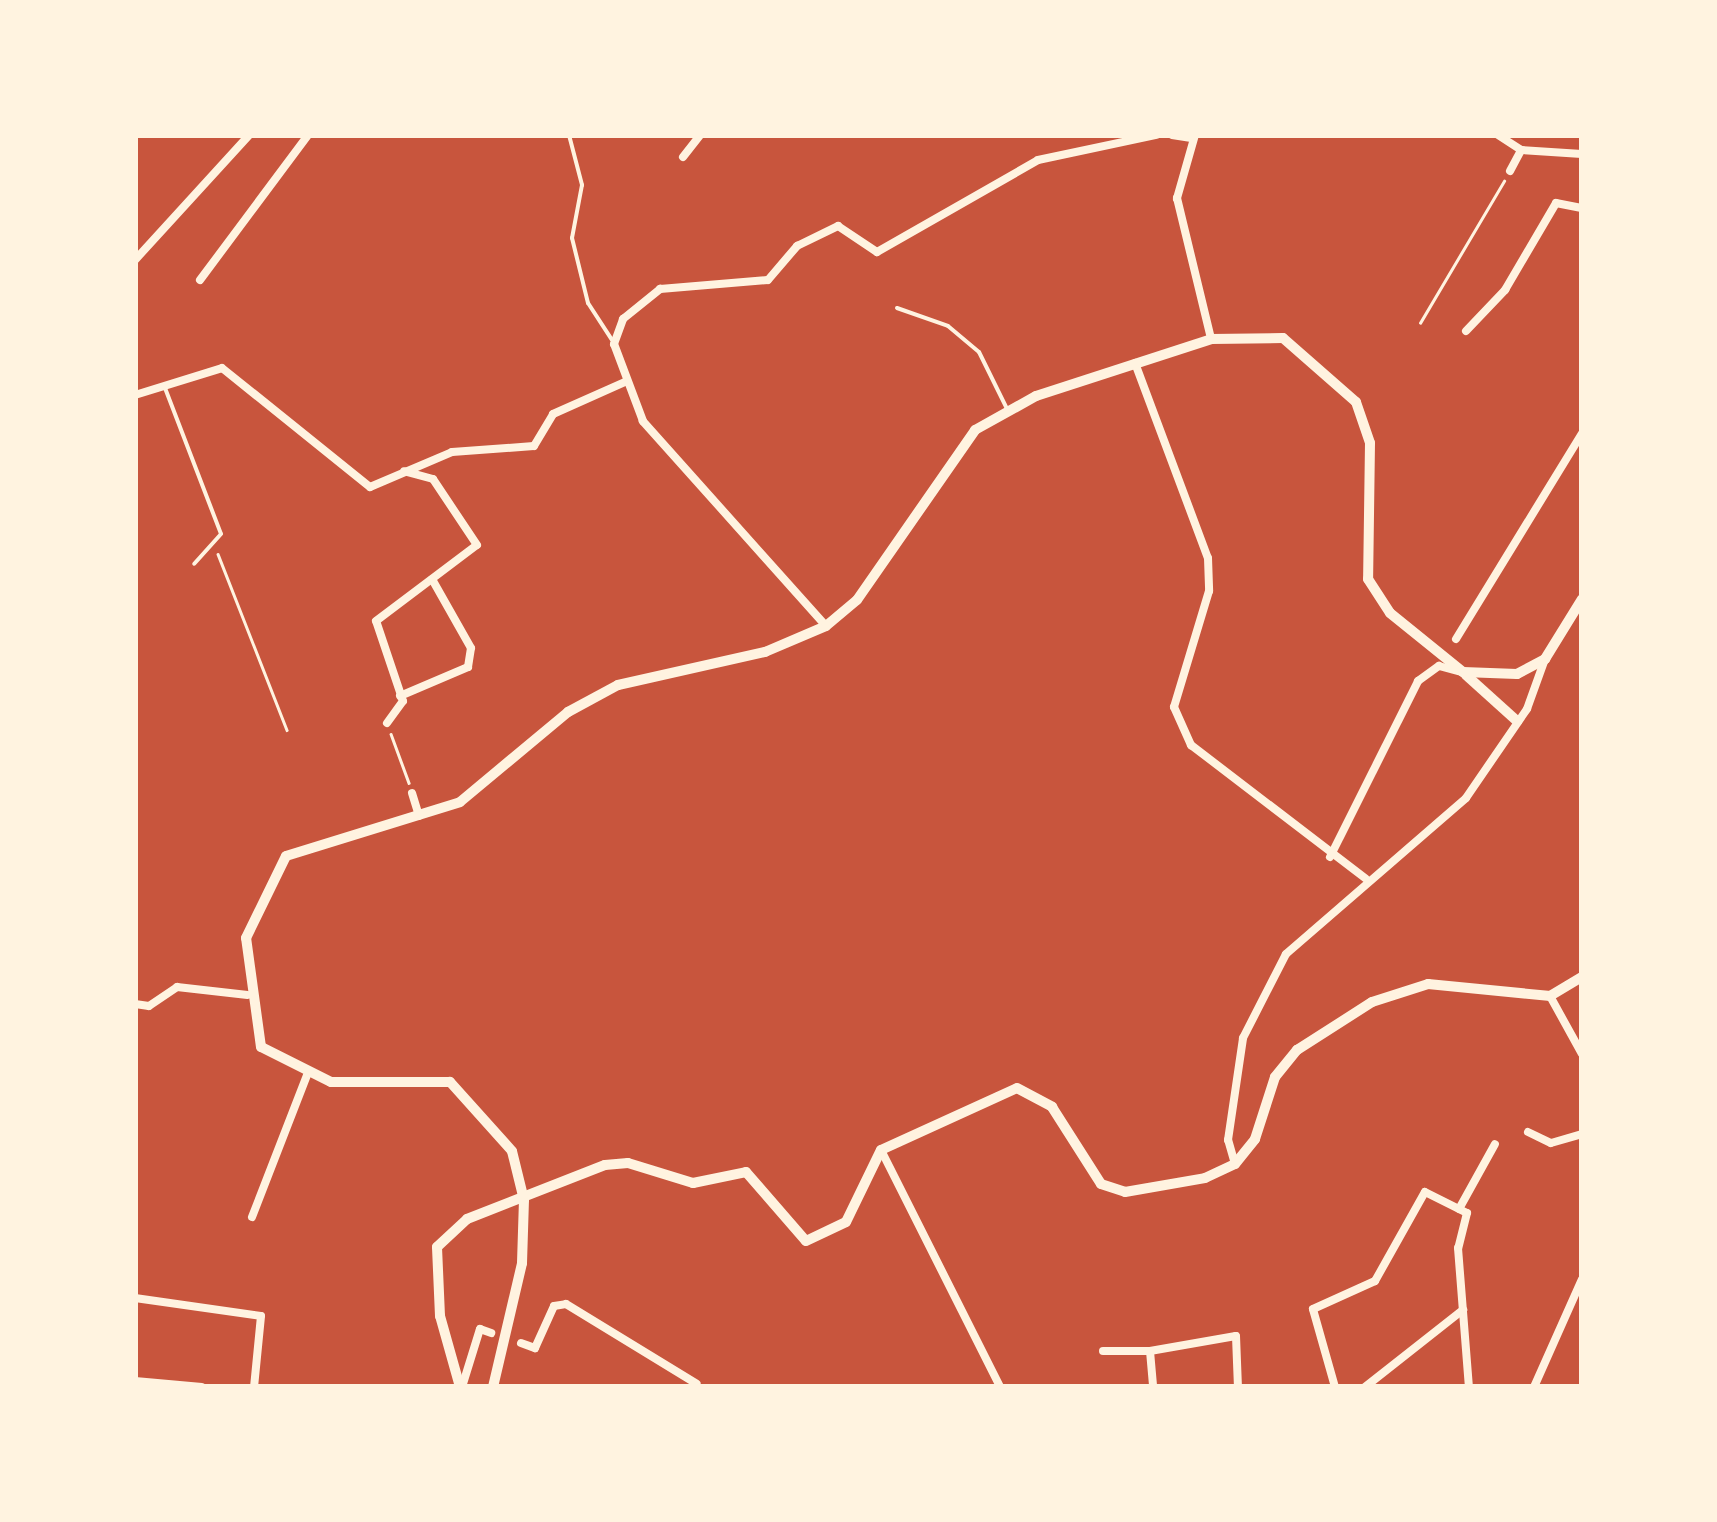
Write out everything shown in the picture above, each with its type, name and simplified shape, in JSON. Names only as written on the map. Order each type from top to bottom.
[{"type":"street","points":[[135,260],[249,135]]},
{"type":"street","points":[[200,280],[308,135]]},
{"type":"street","points":[[683,156],[700,135]]},
{"type":"street","points":[[826,626],[684,471],[625,382],[614,344],[623,319],[660,288],[768,280],[796,246],[838,226],[877,252],[1038,160],[1156,135]]},
{"type":"street","points":[[1172,135],[1192,136],[1177,198],[1211,338]]},
{"type":"street","points":[[1498,135],[1521,150],[1582,154]]},
{"type":"street","points":[[1510,171],[1521,150]]},
{"type":"street","points":[[1466,330],[1505,290],[1556,203],[1582,208]]},
{"type":"street","points":[[493,1387],[522,1263],[524,1200],[512,1150],[450,1082],[307,1075],[260,1047],[248,995],[246,938],[286,856],[460,802],[568,712],[618,684],[766,652],[826,626],[857,600],[975,430],[1009,411],[1211,338],[1283,338],[1356,402],[1370,443],[1368,579],[1390,613],[1517,721]]},
{"type":"street","points":[[1136,364],[1208,558],[1209,592],[1174,707],[1191,745],[1330,857],[1366,879]]},
{"type":"street","points":[[135,395],[222,368],[370,487],[452,452],[534,446],[553,414],[625,382]]},
{"type":"street","points":[[1456,639],[1582,433]]},
{"type":"street","points":[[400,696],[376,620],[478,545],[433,479],[404,471]]},
{"type":"street","points":[[387,723],[400,696],[468,667],[471,648],[432,579]]},
{"type":"street","points":[[1236,1164],[1232,1089],[1257,1002],[1286,954],[1366,879],[1466,798],[1517,721],[1546,659],[1582,599]]},
{"type":"street","points":[[1330,857],[1418,682],[1439,666],[1463,672],[1517,674],[1546,659]]},
{"type":"street","points":[[412,793],[419,816]]},
{"type":"street","points":[[461,1387],[440,1316],[436,1247],[467,1219],[606,1165],[693,1183],[746,1172],[806,1241],[846,1222],[882,1150],[1017,1088],[1052,1107],[1101,1184],[1125,1192],[1236,1164],[1297,1050],[1372,1002],[1428,984],[1550,996],[1582,977]]},
{"type":"street","points":[[135,1004],[149,1006],[178,987],[248,995]]},
{"type":"street","points":[[1550,996],[1580,1048]]},
{"type":"street","points":[[252,1218],[307,1075]]},
{"type":"street","points":[[1528,1132],[1551,1143],[1582,1134]]},
{"type":"street","points":[[1459,1209],[1494,1144]]},
{"type":"street","points":[[882,1150],[1000,1387]]},
{"type":"street","points":[[1335,1387],[1313,1309],[1376,1281],[1426,1192],[1467,1213],[1458,1248],[1470,1387]]},
{"type":"street","points":[[1534,1387],[1582,1279]]},
{"type":"street","points":[[135,1298],[262,1316],[254,1387]]},
{"type":"street","points":[[521,1343],[536,1348],[554,1306],[566,1304],[697,1384]]},
{"type":"street","points":[[1365,1387],[1463,1310]]},
{"type":"street","points":[[461,1387],[480,1329],[491,1333]]},
{"type":"street","points":[[1103,1351],[1150,1351],[1236,1336],[1238,1387]]},
{"type":"street","points":[[1150,1351],[1153,1387]]},
{"type":"street","points":[[135,1381],[202,1387]]},
{"type":"lane","points":[[568,135],[582,185],[572,238],[588,304],[614,344]]},
{"type":"lane","points":[[897,308],[948,326],[979,352],[1009,411]]},
{"type":"lane","points":[[164,383],[221,534],[194,564]]},
{"type":"path","points":[[1420,323],[1510,171]]},
{"type":"path","points":[[214,545],[287,730]]},
{"type":"path","points":[[387,723],[412,793]]}]
